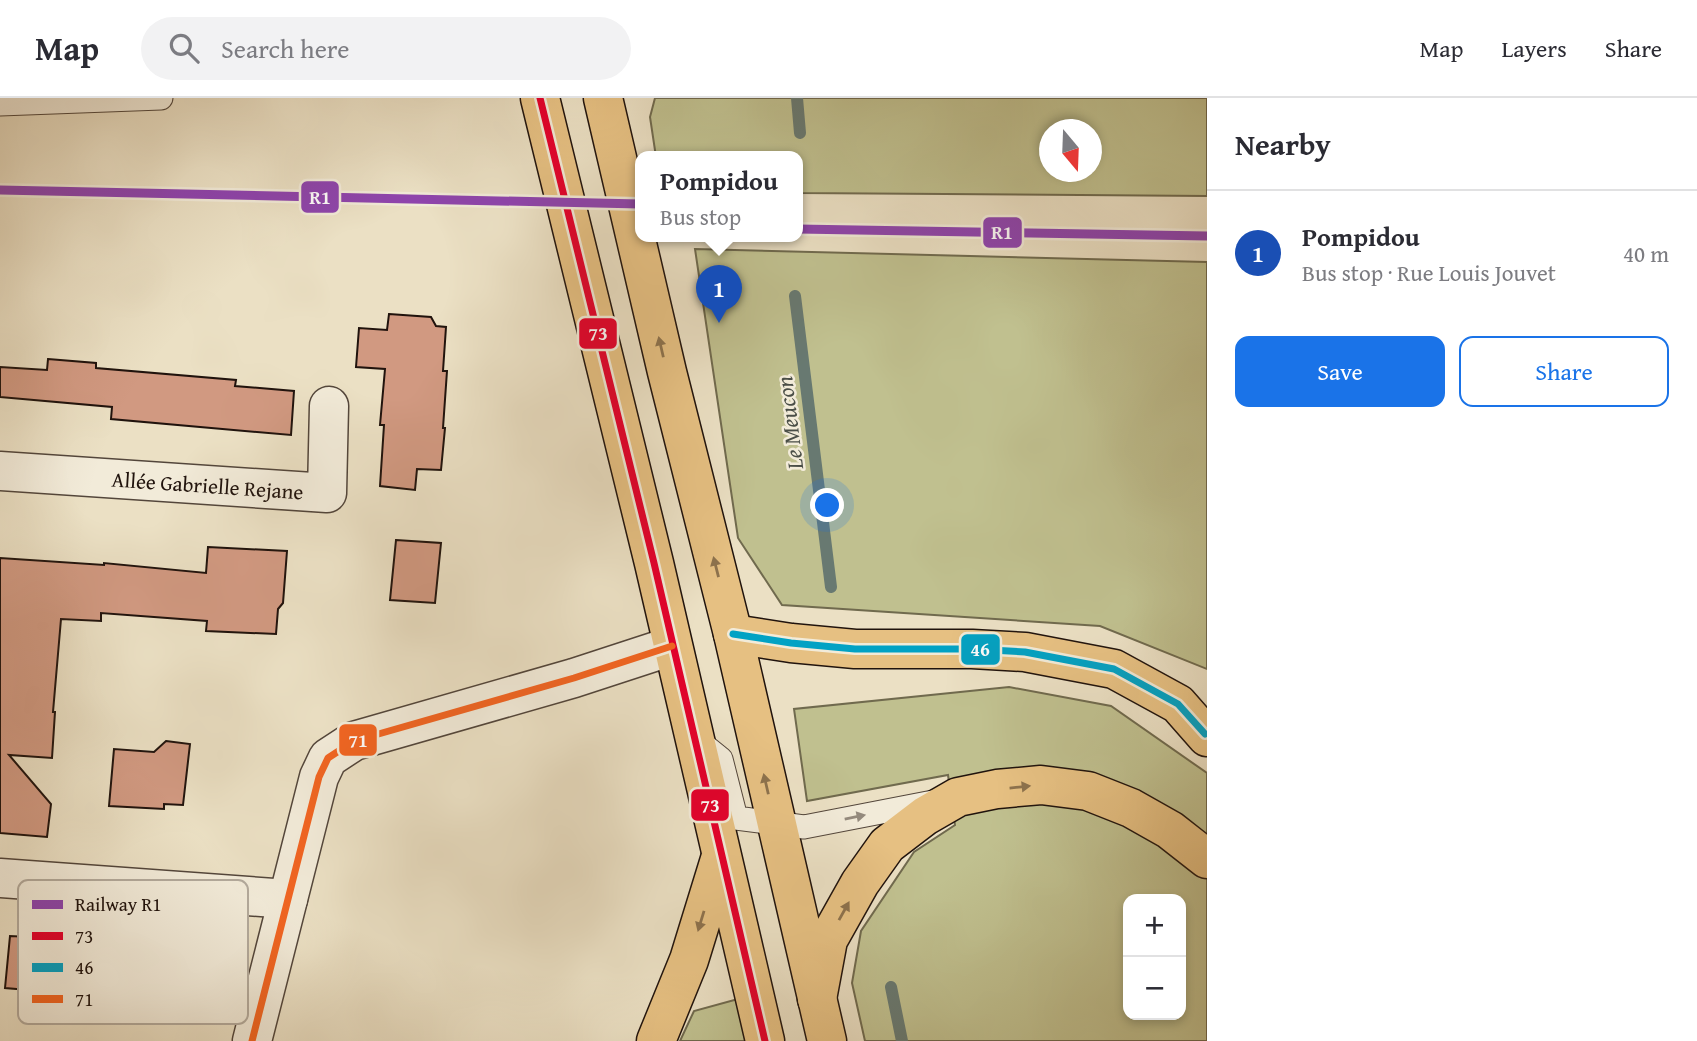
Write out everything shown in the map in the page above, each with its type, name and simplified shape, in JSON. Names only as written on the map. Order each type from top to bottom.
[{"type":"main road","points":[[540,98],[695,738],[765,1041]]},
{"type":"main road","points":[[603,98],[635,235]]},
{"type":"main road","points":[[637,242],[733,634],[827,1041]]},
{"type":"main road","points":[[733,634],[855,649],[1025,652],[1114,669],[1178,704],[1207,737]]},
{"type":"main road","points":[[817,999],[828,940],[860,883],[887,845],[925,816],[958,797],[998,789],[1041,785],[1088,791],[1131,808],[1170,830],[1207,859]]},
{"type":"main road","points":[[656,1041],[689,960],[721,856]]},
{"type":"street","name":"Allée Gabrielle Rejane","points":[[0,471],[327,493],[329,406]]},
{"type":"street","points":[[252,1041],[319,777],[328,758],[354,741],[574,678],[673,646]]},
{"type":"street","points":[[0,878],[26,880]]},
{"type":"street","points":[[248,897],[288,900]]},
{"type":"lane","points":[[0,104],[161,98]]},
{"type":"lane","points":[[695,738],[721,759],[736,818],[804,827],[958,797]]},
{"type":"green space","points":[[655,98],[1207,98],[1207,196],[803,193],[803,151],[655,151],[650,117]]},
{"type":"green space","points":[[695,249],[1207,262],[1207,669],[1100,626],[782,605],[738,538]]},
{"type":"green space","points":[[1009,687],[1111,706],[1207,773],[1207,1041],[865,1041],[852,983],[861,931],[914,852],[955,825],[948,775],[807,801],[794,709]]},
{"type":"green space","points":[[738,999],[749,1041],[680,1041],[694,1011]]},
{"type":"building","points":[[389,314],[431,317],[436,326],[446,327],[443,371],[447,371],[441,470],[417,469],[415,490],[380,486],[384,425],[380,425],[385,369],[356,367],[359,328],[387,330]]},
{"type":"building","points":[[48,359],[96,363],[96,368],[236,380],[235,386],[294,391],[291,435],[111,419],[112,407],[0,397],[0,367],[47,370]]},
{"type":"building","points":[[396,540],[441,543],[435,603],[390,600]]},
{"type":"building","points":[[208,547],[287,551],[283,603],[278,609],[276,634],[206,631],[207,621],[101,613],[101,621],[61,619],[52,758],[9,755],[51,804],[47,837],[0,833],[0,558],[104,563],[206,573]]},
{"type":"building","points":[[166,741],[190,744],[183,805],[164,804],[164,809],[109,806],[114,749],[154,752]]},
{"type":"building","points":[[10,936],[18,936],[18,989],[5,988]]},
{"type":"waterway","name":"Le Meucon","points":[[797,98],[800,133]]},
{"type":"waterway","name":"Le Meucon","points":[[795,296],[831,587]]},
{"type":"waterway","name":"Le Meucon","points":[[891,987],[902,1041]]},
{"type":"rail line","name":"R1","points":[[0,190],[635,204]]},
{"type":"rail line","name":"R1","points":[[803,229],[1207,236]]},
{"type":"transit line","name":"73","points":[[540,98],[654,563],[765,1041]]},
{"type":"transit line","name":"46","points":[[733,634],[855,649],[1025,652],[1114,669],[1178,704],[1205,734]]},
{"type":"transit line","name":"71","points":[[252,1041],[319,777],[328,758],[354,741],[574,678],[672,646]]},
{"type":"place","name":"Pompidou","points":[[719,323]]}]
